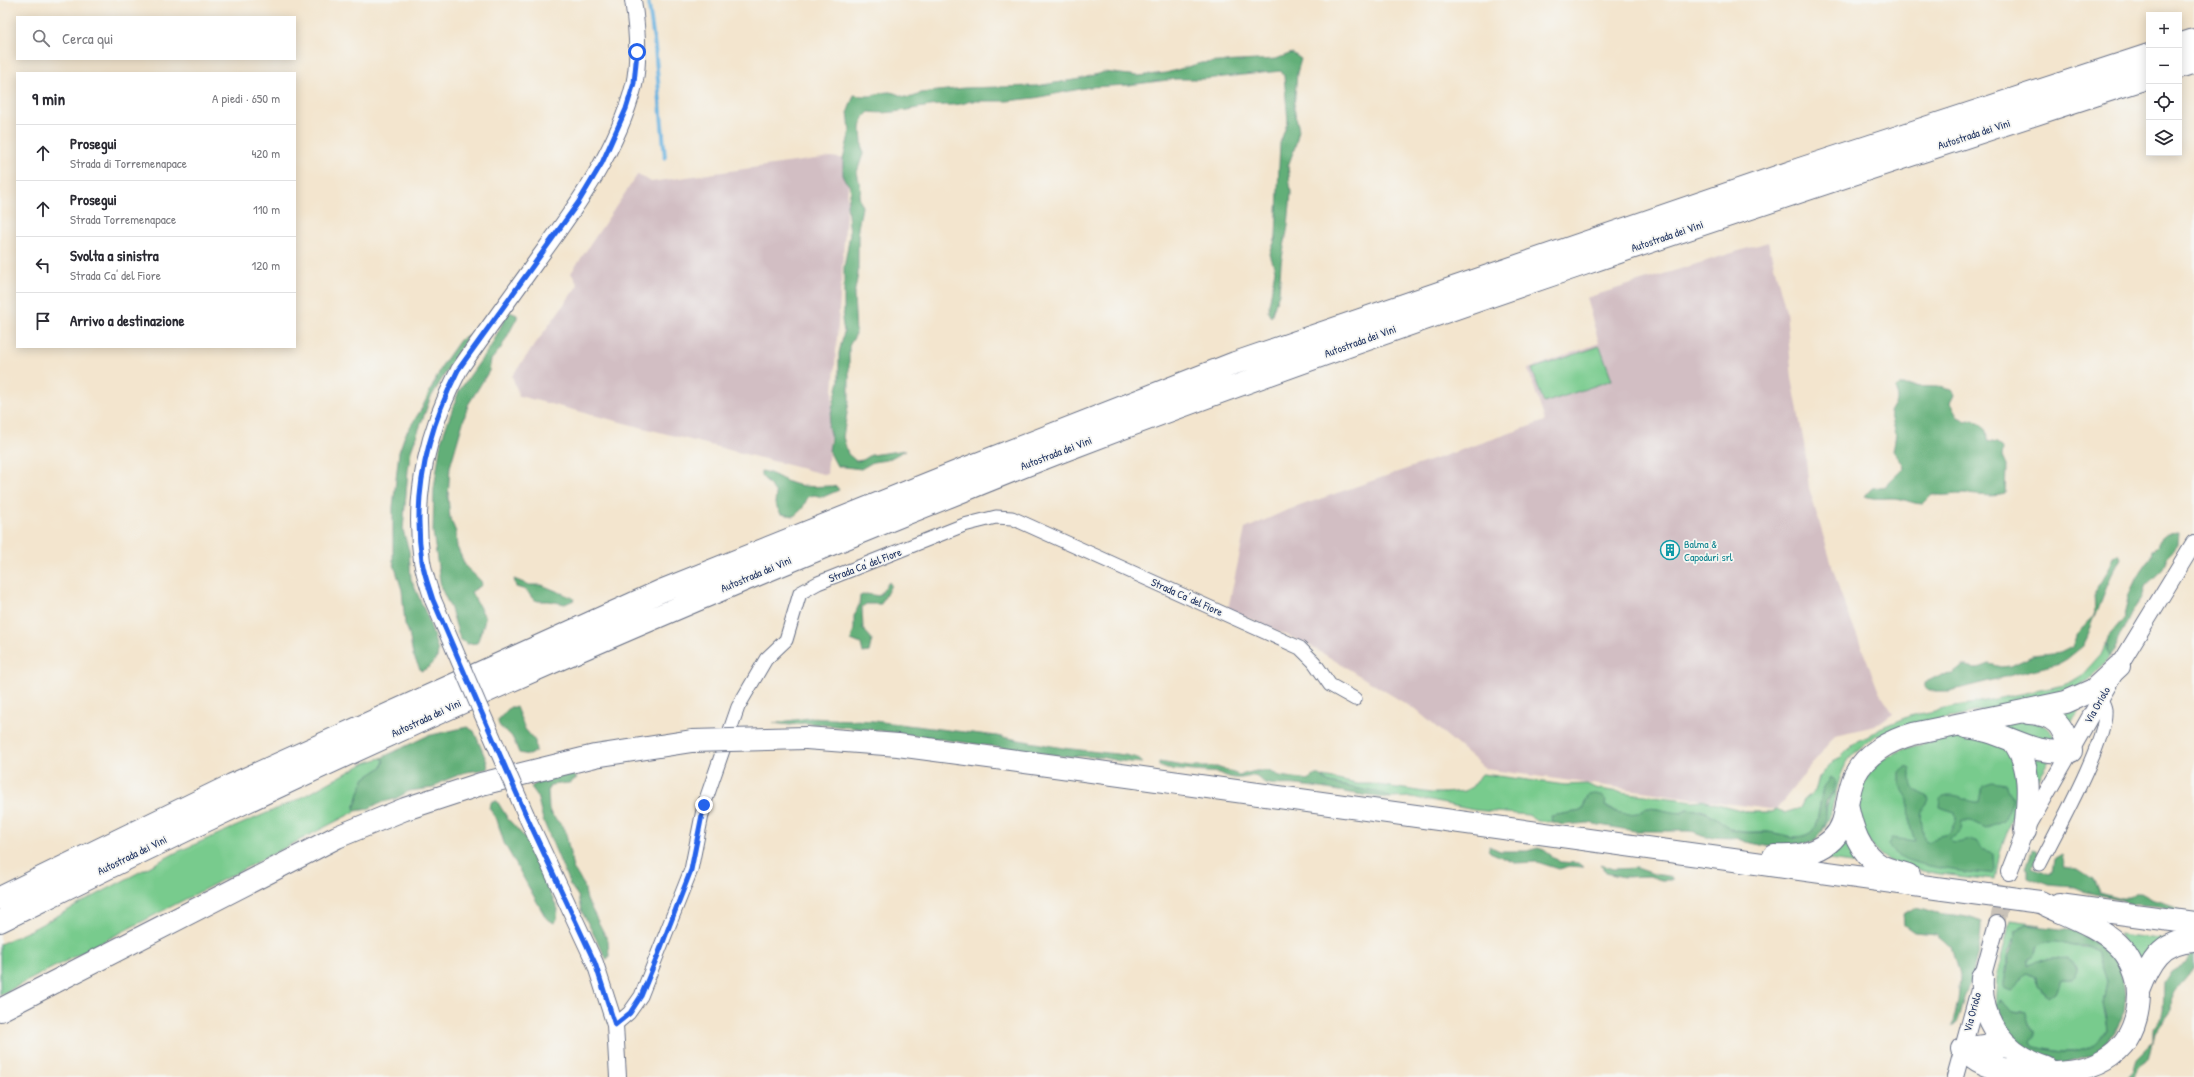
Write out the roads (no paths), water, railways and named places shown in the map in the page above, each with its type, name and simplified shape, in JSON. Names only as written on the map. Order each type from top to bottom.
[{"type":"highway","points":[[2182,44],[2194,40]]},
{"type":"highway","name":"Autostrada dei Vini","points":[[0,898],[232,785],[661,591],[962,470],[1243,361],[1800,169],[2146,56]]},
{"type":"highway","points":[[2182,66],[2194,62]]},
{"type":"highway","name":"Autostrada dei Vini","points":[[0,921],[147,847],[503,683],[757,573],[1068,448],[1425,319],[1786,196],[2146,78]]},
{"type":"highway","points":[[1750,863],[1766,855],[1800,855],[1816,851],[1836,835],[1842,823],[1856,774],[1875,752],[1902,737],[2053,706],[2078,698],[2103,682],[2119,666]]},
{"type":"highway","points":[[1949,728],[1964,727],[1986,730],[2013,742],[2048,753],[2071,751],[2063,731],[2055,720],[2040,714],[2022,712]]},
{"type":"highway","points":[[0,1010],[336,837],[404,809],[481,784],[595,756],[692,741],[806,738],[898,746],[1069,768],[2040,902],[2069,911],[2194,923]]},
{"type":"highway","points":[[2013,742],[2022,756],[2025,766],[2028,794],[2025,831]]},
{"type":"highway","points":[[1847,803],[1852,826],[1858,840],[1874,861],[1882,866],[1943,889]]},
{"type":"highway","points":[[2069,911],[2105,934],[2118,945],[2133,969],[2139,991]]},
{"type":"highway","points":[[1963,1049],[1974,1059],[1988,1067],[2008,1071],[2078,1071],[2095,1066],[2111,1056],[2120,1047],[2133,1027],[2138,1009],[2139,991],[2146,972],[2156,956],[2166,948],[2181,940],[2194,940]]},
{"type":"highway","points":[[1982,977],[1981,994],[1984,1009],[1991,1023],[2008,1047],[2035,1064],[2059,1072]]},
{"type":"highway","points":[[1963,1049],[1991,1045],[2008,1047]]},
{"type":"highway","points":[[1978,1077],[2008,1071]]},
{"type":"street","points":[[618,1077],[615,1025],[595,963],[526,815],[433,600],[422,562],[419,502],[423,473],[432,435],[445,396],[458,370],[578,203],[602,163],[617,131],[634,83],[637,52],[633,0]]},
{"type":"street","name":"Strada Ca' del Fiore","points":[[615,1025],[630,1013],[641,996],[691,870],[704,805],[738,706],[766,659],[786,640],[800,593],[818,583],[964,525],[996,517],[1012,518],[1300,648],[1314,662],[1330,684],[1355,699]]},
{"type":"street","name":"Via Oriolo","points":[[2009,872],[2025,831],[2119,666],[2194,543]]},
{"type":"street","points":[[2040,864],[2082,778],[2102,732],[2105,710],[2101,698]]},
{"type":"street","name":"Via Oriolo","points":[[1955,1077],[1996,924]]},
{"type":"waterway","points":[[648,0],[655,47],[665,158]]},
{"type":"tunnel","points":[[1997,924],[2009,872]]},
{"type":"place","name":"Balma & Capoduri srl","points":[[1670,550]]}]
